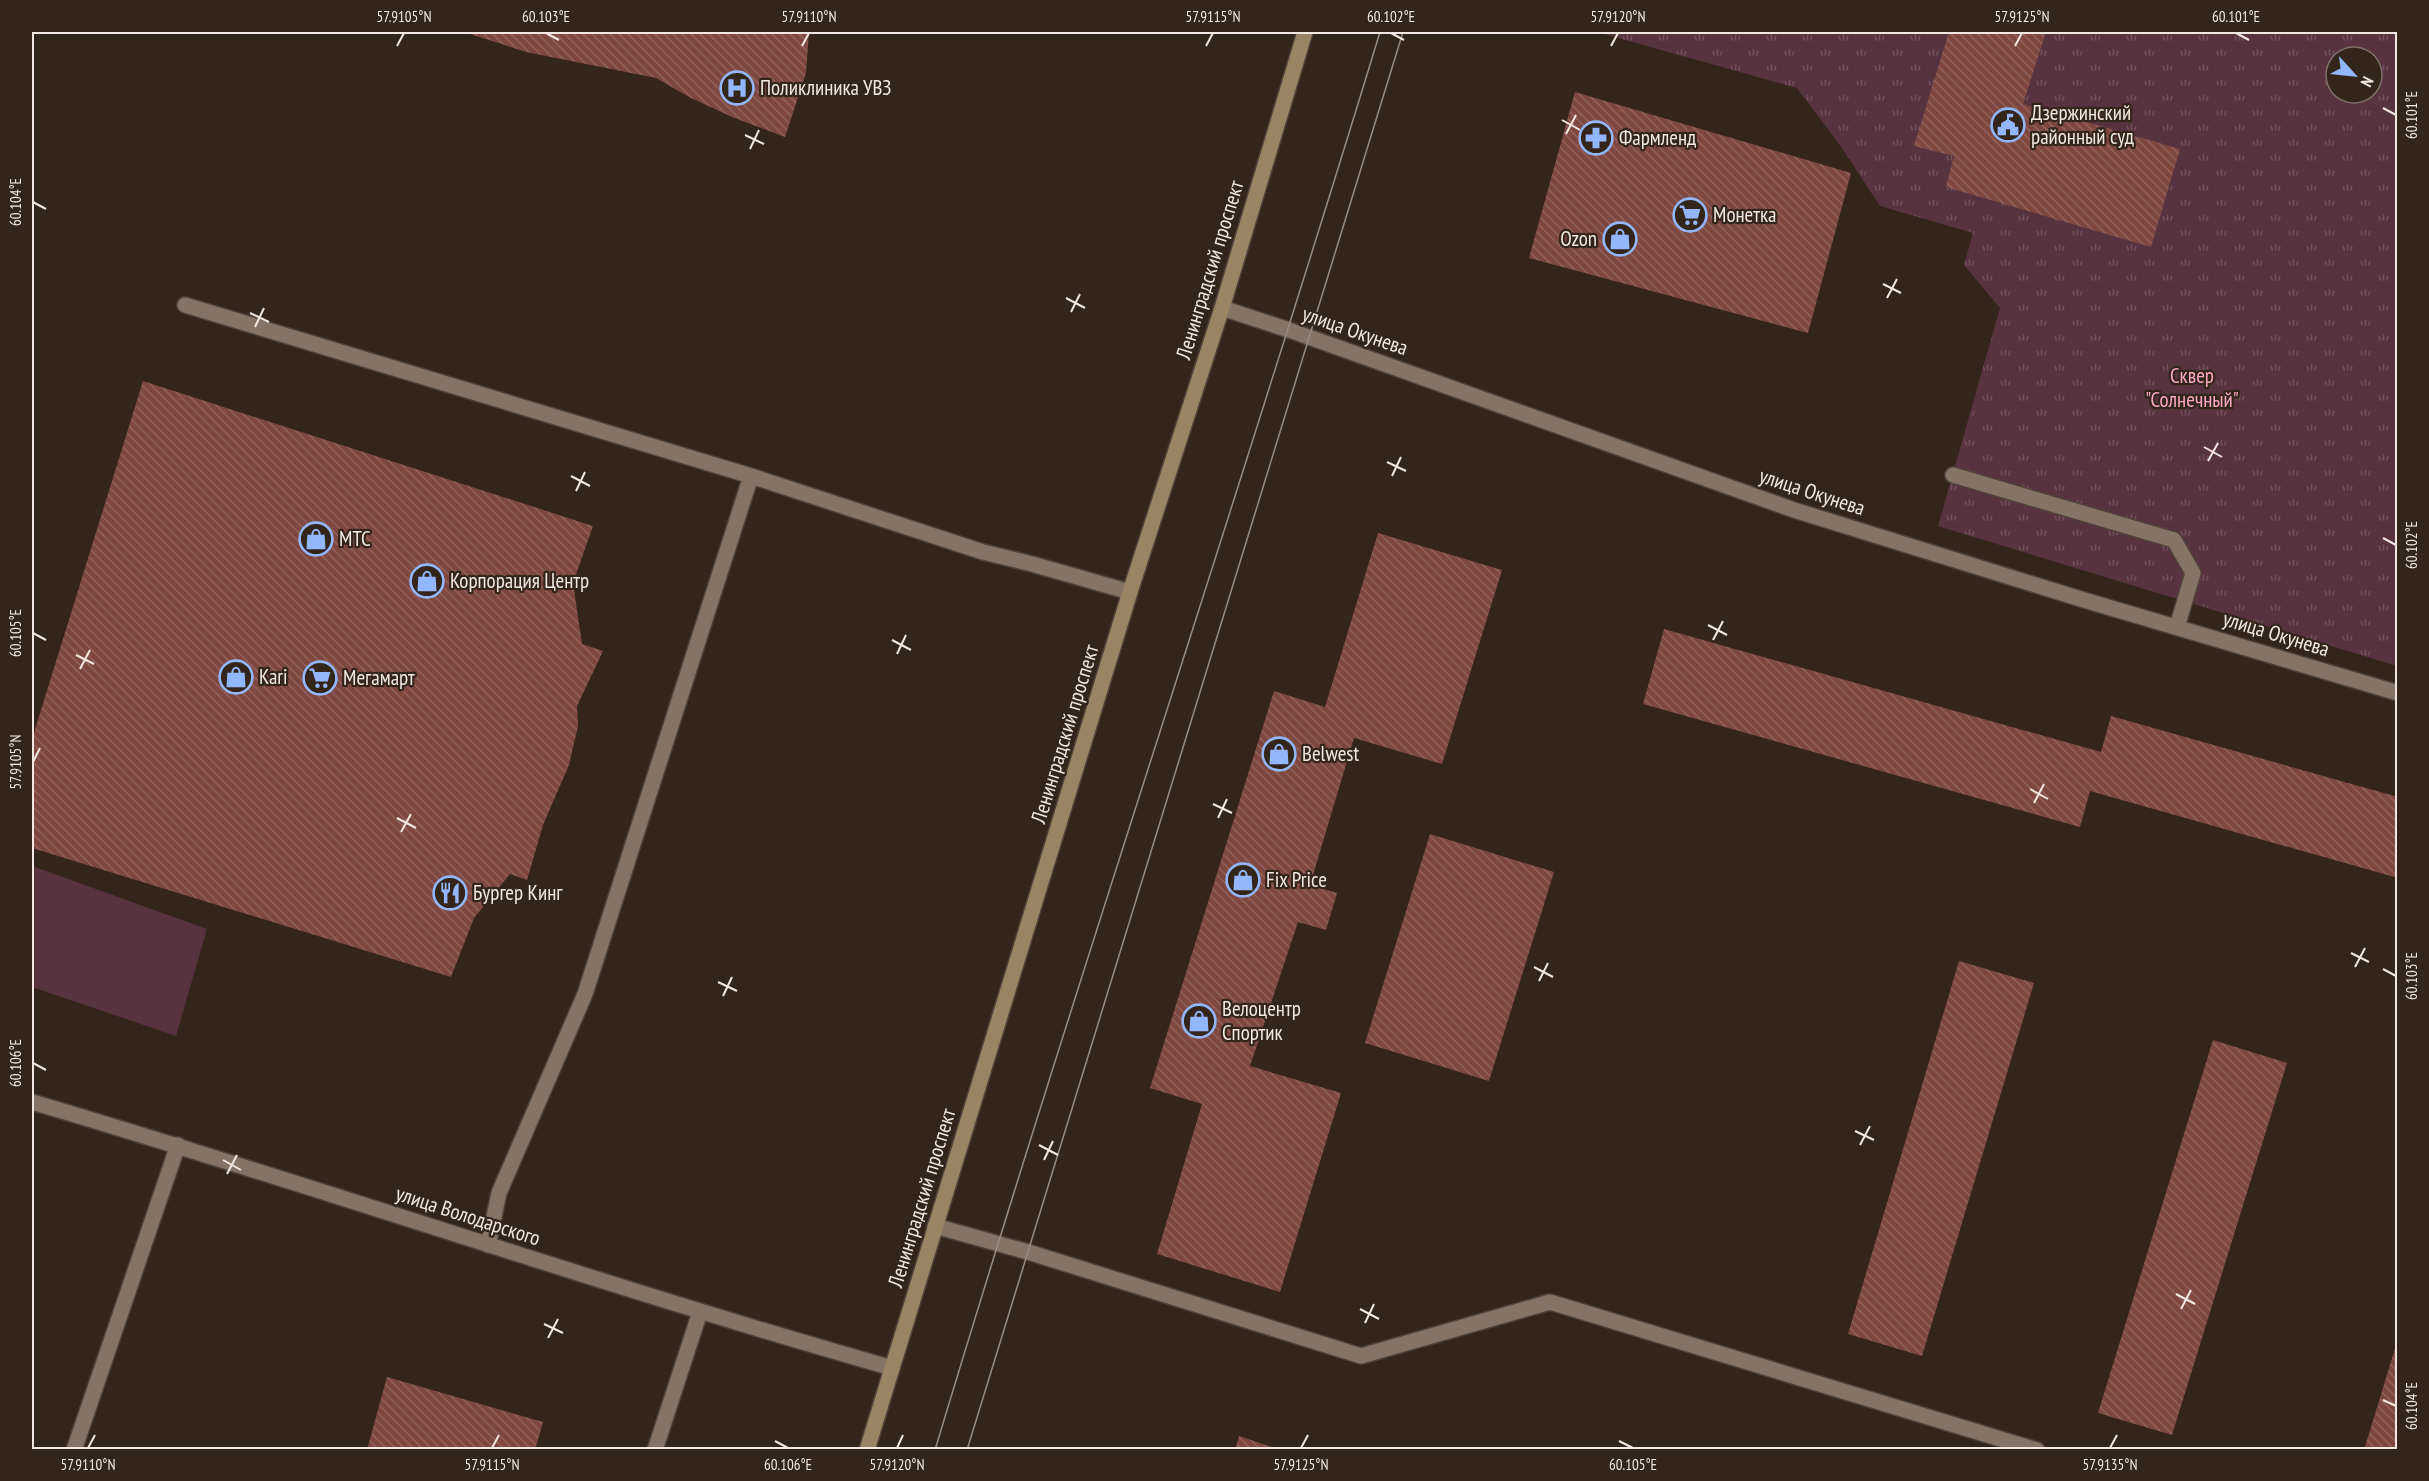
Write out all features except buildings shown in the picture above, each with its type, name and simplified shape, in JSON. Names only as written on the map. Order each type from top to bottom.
[{"type":"main road","name":"Ленинградский проспект","points":[[867,1449],[1130,592],[1222,308],[1305,32]]},
{"type":"street","points":[[185,305],[751,476],[983,552],[1130,592]]},
{"type":"street","name":"улица Окунева","points":[[1222,308],[1794,510],[2397,693]]},
{"type":"street","points":[[1953,475],[2174,540],[2193,573],[2177,627]]},
{"type":"street","points":[[488,1245],[499,1193],[585,994],[751,476]]},
{"type":"street","name":"улица Володарского","points":[[32,1102],[178,1145],[700,1312],[892,1368]]},
{"type":"street","points":[[74,1449],[178,1145]]},
{"type":"street","points":[[935,1226],[1028,1252],[1361,1356],[1550,1302],[2037,1449]]},
{"type":"street","points":[[655,1449],[700,1312]]},
{"type":"green space","name":"Сквер \"Солнечный\"","points":[[1597,32],[2397,32],[2397,666],[1938,526],[2000,308],[1964,265],[1973,233],[1880,206],[1842,148],[1797,88]]},
{"type":"green space","points":[[32,866],[207,929],[176,1036],[32,987]]},
{"type":"tram line","points":[[935,1450],[1380,32]]},
{"type":"tram line","points":[[967,1450],[1403,32]]},
{"type":"place","name":"Поликлиника УВЗ","points":[[737,88]]},
{"type":"place","name":"Дзержинский районный суд","points":[[2008,125]]},
{"type":"place","name":"Фармленд","points":[[1596,138]]},
{"type":"place","name":"Монетка","points":[[1690,215]]},
{"type":"place","name":"Ozon","points":[[1620,239]]},
{"type":"place","name":"МТС","points":[[316,539]]},
{"type":"place","name":"Корпорация Центр","points":[[427,581]]},
{"type":"place","name":"Kari","points":[[236,677]]},
{"type":"place","name":"Мегамарт","points":[[320,678]]},
{"type":"place","name":"Belwest","points":[[1279,754]]},
{"type":"place","name":"Fix Price","points":[[1243,880]]},
{"type":"place","name":"Бургер Кинг","points":[[450,893]]},
{"type":"place","name":"Велоцентр Спортик","points":[[1199,1021]]}]
